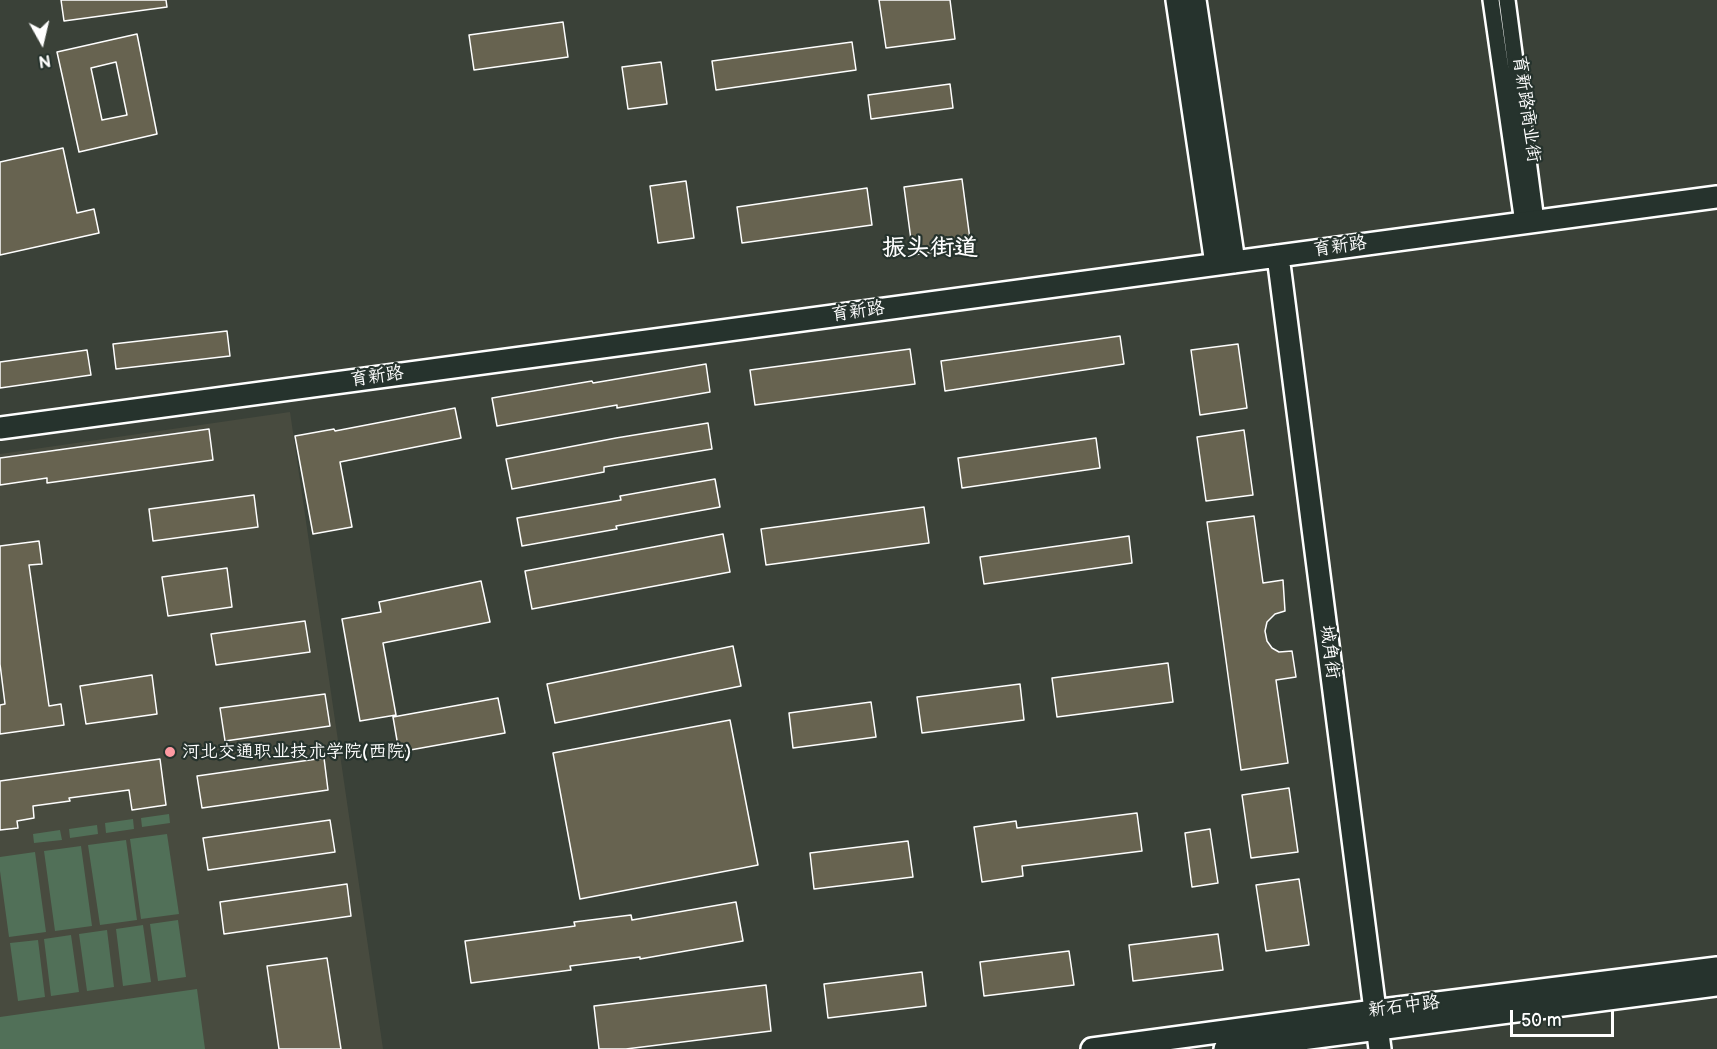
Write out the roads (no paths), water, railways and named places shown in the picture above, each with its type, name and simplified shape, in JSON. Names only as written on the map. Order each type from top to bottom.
[{"type":"street","points":[[1177,0],[1225,263]]},
{"type":"street","points":[[1195,0],[1225,263]]},
{"type":"street","name":"育新路商业街","points":[[1491,0],[1529,222]]},
{"type":"street","name":"育新路商业街","points":[[1507,0],[1529,222]]},
{"type":"street","name":"育新路","points":[[0,428],[1717,196]]},
{"type":"street","name":"城角街","points":[[1278,256],[1377,1029]]},
{"type":"street","name":"新石中路","points":[[1092,1049],[1377,1029],[1717,968]]},
{"type":"street","name":"新石中路","points":[[1226,1049],[1717,985]]},
{"type":"place","name":"河北交通职业技术学院(西院)","points":[[170,752]]},
{"type":"district","name":"振头街道","points":[[930,249]]}]
